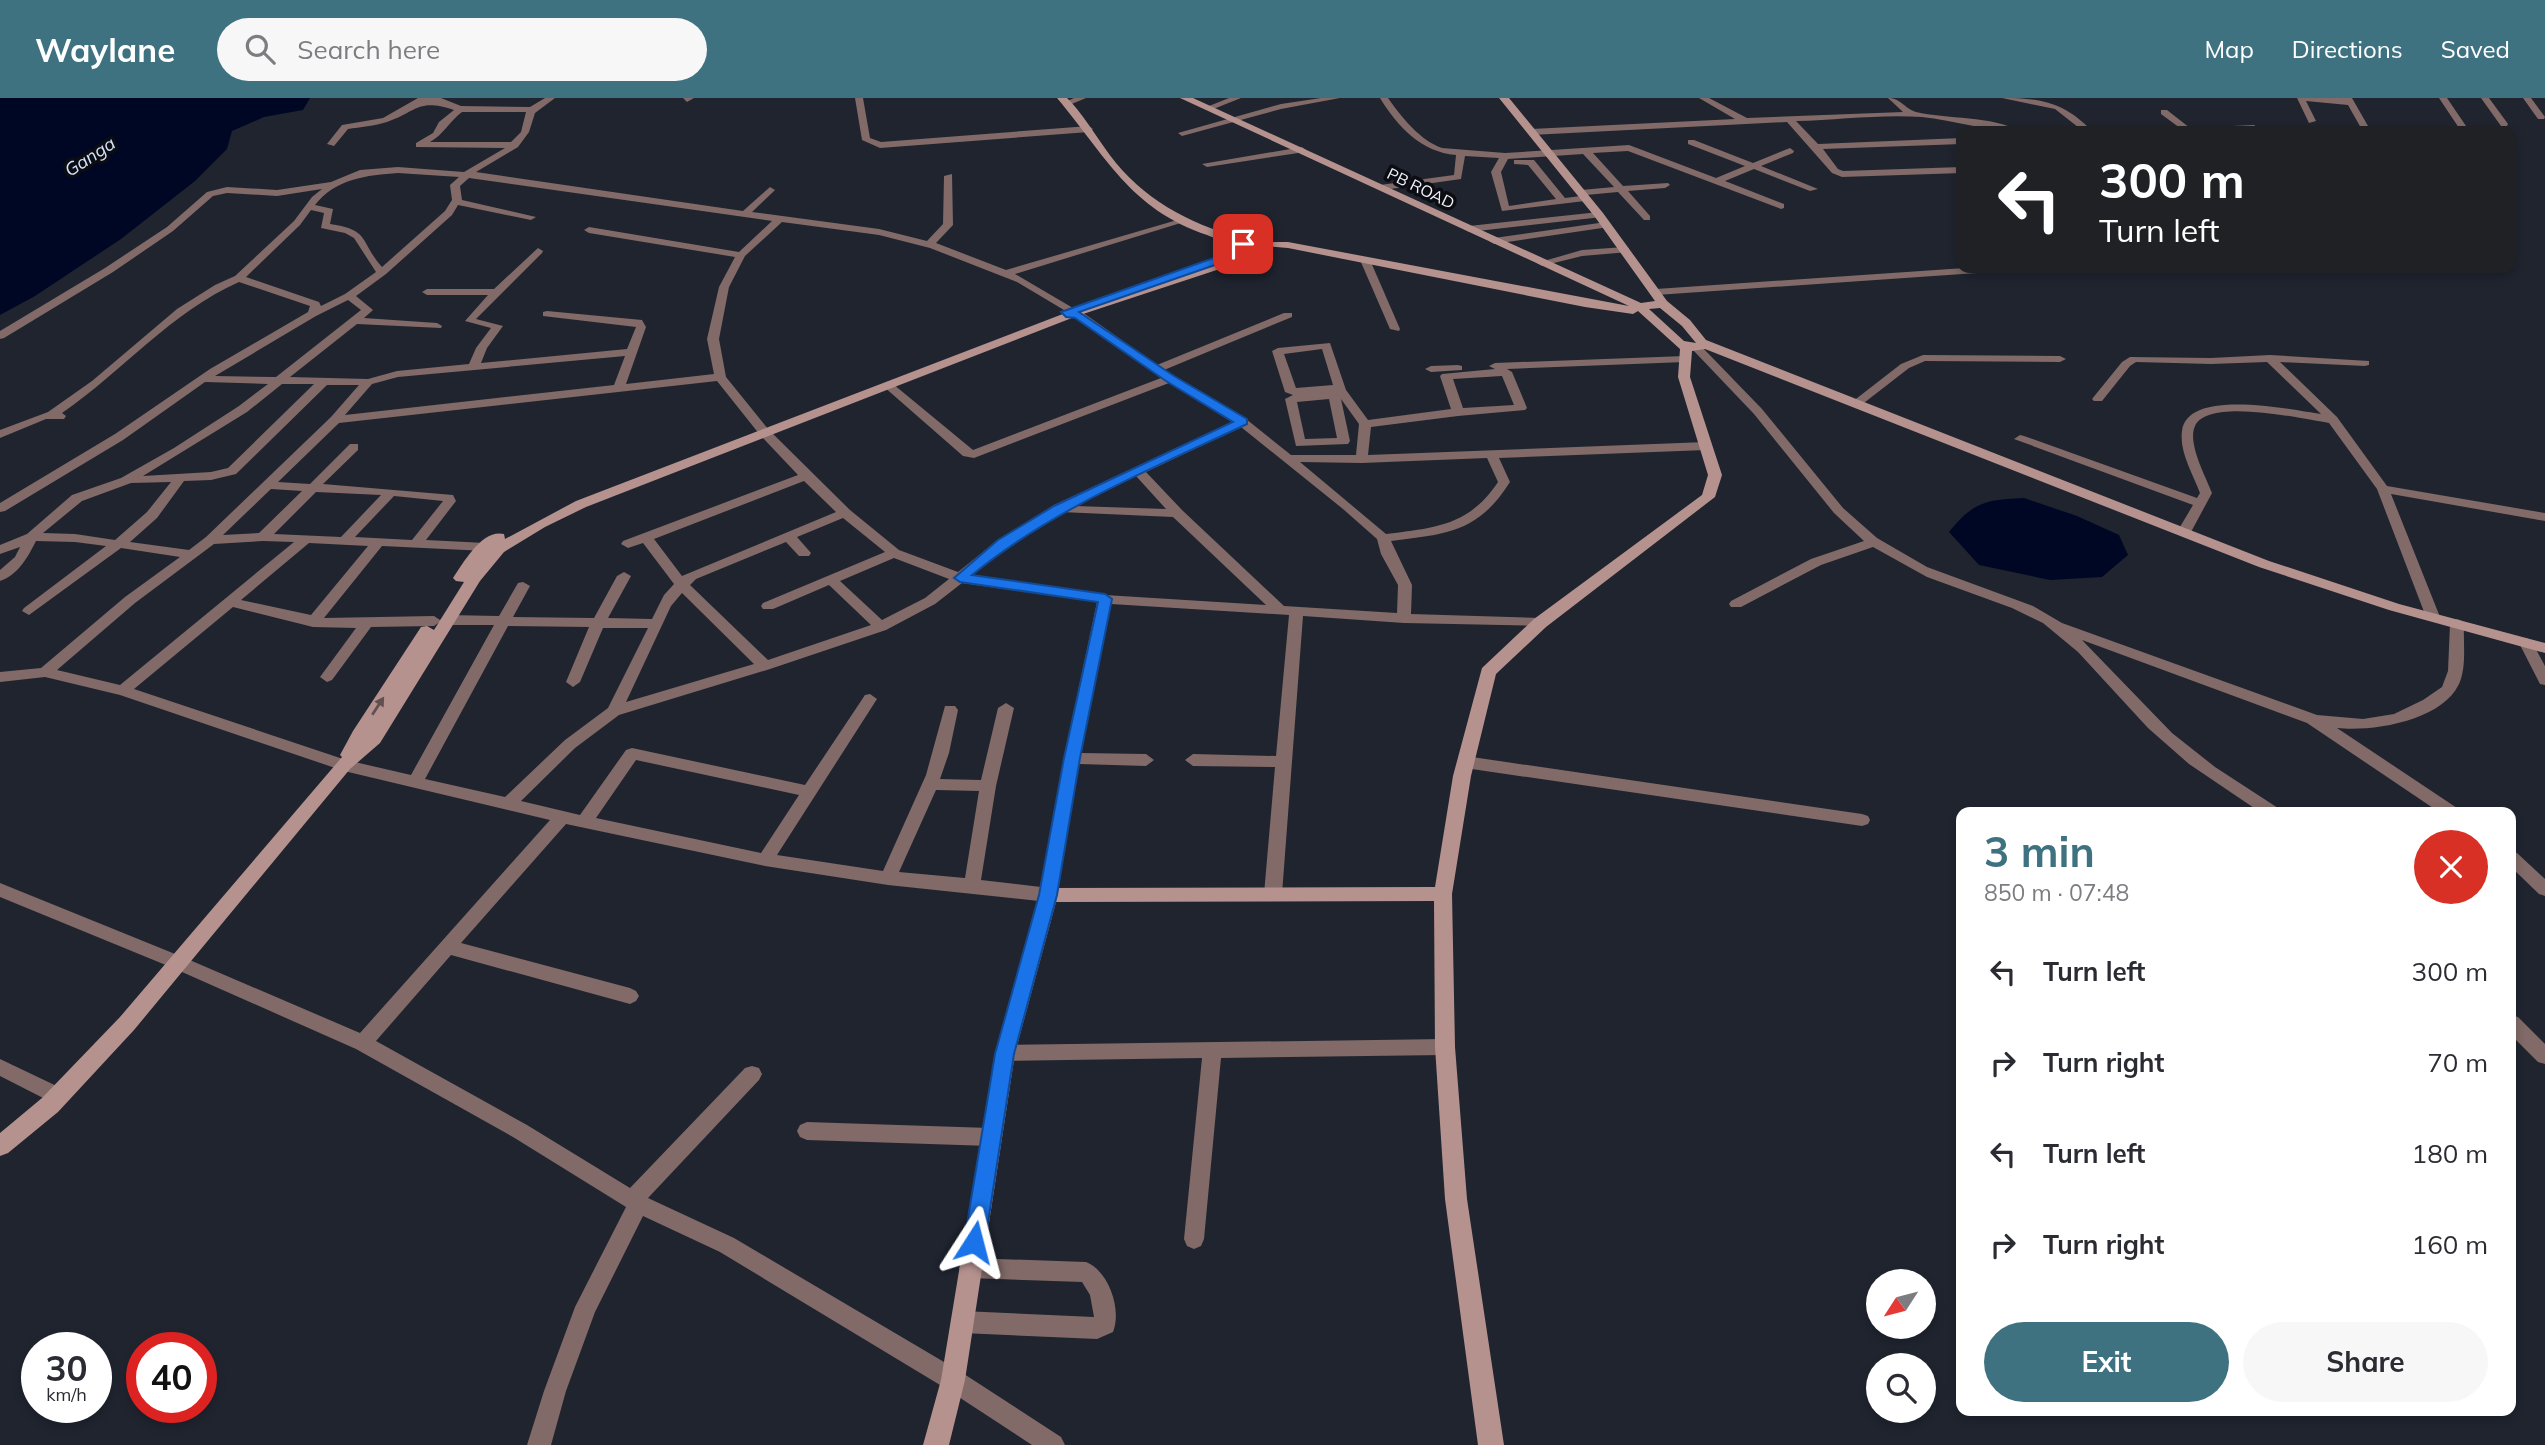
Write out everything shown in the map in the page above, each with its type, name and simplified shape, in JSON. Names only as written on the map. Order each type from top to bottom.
[{"type":"street","points":[[0,508],[119,437],[202,379],[312,314],[349,296],[382,272],[449,213],[456,202],[455,185],[515,145],[523,136],[525,119],[531,110],[551,98]]},
{"type":"street","points":[[859,98],[866,139],[880,145],[1088,129]]},
{"type":"street","points":[[1065,100],[1082,98]]},
{"type":"street","name":"PB ROAD","points":[[1185,98],[1383,187],[1643,310],[1692,349]]},
{"type":"street","points":[[1208,108],[1237,98]]},
{"type":"street","points":[[1182,133],[1281,107],[1336,98]]},
{"type":"street","points":[[1384,98],[1388,108],[1430,147],[1461,154],[1505,156],[1629,148],[1781,206]]},
{"type":"street","points":[[1491,1445],[1456,1199],[1445,1047],[1443,894],[1465,761],[1488,672],[1541,623],[1708,497],[1715,475],[1684,377],[1692,349],[1686,323],[1659,298],[1599,215],[1504,98]]},
{"type":"street","points":[[1703,98],[1745,121]]},
{"type":"street","points":[[1892,98],[1911,114]]},
{"type":"street","points":[[2006,98],[2058,107],[2082,126]]},
{"type":"street","points":[[2312,121],[2303,98],[2350,100],[2364,126]]},
{"type":"street","points":[[2443,98],[2462,126]]},
{"type":"street","points":[[2485,98],[2504,124]]},
{"type":"street","points":[[2527,98],[2541,117]]},
{"type":"street","points":[[331,144],[345,127],[385,120],[421,99],[441,101],[460,109],[531,110]]},
{"type":"street","points":[[1065,100],[1122,174],[1159,206],[1181,220],[1248,248]]},
{"type":"street","points":[[460,109],[442,124],[436,135],[419,145],[515,145]]},
{"type":"street","points":[[2164,112],[2182,126]]},
{"type":"street","points":[[1531,131],[1911,114],[1947,117],[1991,126]]},
{"type":"street","points":[[1790,119],[1835,171],[1842,174],[1956,170]]},
{"type":"street","points":[[1816,147],[1956,141]]},
{"type":"street","points":[[1690,142],[1813,188]]},
{"type":"street","points":[[1207,164],[1302,150]]},
{"type":"street","points":[[1586,151],[1647,218]]},
{"type":"street","points":[[1717,181],[1790,151]]},
{"type":"street","points":[[1383,187],[1458,177],[1461,154]]},
{"type":"street","points":[[1505,156],[1496,172],[1505,208],[1665,186]]},
{"type":"street","points":[[1498,165],[1531,162],[1563,201]]},
{"type":"street","points":[[0,336],[170,229],[210,194],[227,190],[277,193],[333,185],[355,175],[377,171],[468,174],[879,232],[929,244],[1006,273],[1074,312],[1170,379],[1242,422],[1292,458],[1383,538],[1388,554],[1405,585],[1404,618]]},
{"type":"street","points":[[929,244],[948,225],[949,176]]},
{"type":"street","points":[[0,434],[58,415],[138,343],[173,316],[206,294],[239,278],[333,185]]},
{"type":"street","points":[[745,215],[770,190]]},
{"type":"street","points":[[456,202],[531,217]]},
{"type":"street","points":[[309,207],[330,211],[324,226],[344,229],[358,236],[372,263],[382,272]]},
{"type":"street","points":[[1469,229],[1599,215]]},
{"type":"street","points":[[779,219],[741,255],[724,287],[713,339],[720,377],[761,429],[806,476],[845,513],[894,553],[960,578],[1105,599],[1404,618],[1541,623]]},
{"type":"street","points":[[1006,273],[1181,220]]},
{"type":"street","points":[[1494,241],[1606,225]]},
{"type":"street","points":[[1584,229],[1594,252]]},
{"type":"street","points":[[589,230],[741,255]]},
{"type":"street","points":[[0,1146],[58,1096],[179,963],[344,765],[374,738],[477,554],[545,516],[761,429],[1074,312],[1240,259],[1248,248],[1260,240],[1268,244],[1288,245],[1585,303],[1643,310],[1642,306],[1659,298],[1956,272]]},
{"type":"street","points":[[1542,264],[1594,252],[1625,250]]},
{"type":"street","points":[[474,366],[482,348],[498,326],[470,321],[471,318],[538,251]]},
{"type":"street","points":[[1365,260],[1395,329]]},
{"type":"street","points":[[239,278],[315,304],[316,308],[312,314]]},
{"type":"street","points":[[427,292],[498,292]]},
{"type":"street","points":[[0,576],[20,559],[32,537],[77,498],[125,481],[243,409],[368,310],[349,296]]},
{"type":"street","points":[[761,429],[889,386],[1074,312]]},
{"type":"street","points":[[547,314],[638,322],[641,327],[618,389]]},
{"type":"street","points":[[1156,369],[1288,315]]},
{"type":"street","points":[[355,321],[437,326]]},
{"type":"street","points":[[1339,388],[1291,392],[1278,351],[1326,345],[1339,388],[1365,424],[1362,460]]},
{"type":"street","points":[[1692,349],[1735,384],[1829,503],[1890,553],[1936,577],[2021,607],[2056,625],[2312,719],[2354,726],[2384,724],[2444,695],[2454,682],[2457,624]]},
{"type":"street","points":[[1431,369],[1692,349],[1856,404],[2264,564],[2394,607],[2545,648]]},
{"type":"street","points":[[202,379],[368,382],[397,374],[631,352]]},
{"type":"street","points":[[1856,404],[1905,366],[1923,358],[2060,359]]},
{"type":"street","points":[[2098,399],[2126,364],[2134,359],[2211,361],[2270,358],[2365,363]]},
{"type":"street","points":[[2270,358],[2333,420],[2383,489],[2432,617]]},
{"type":"street","points":[[1365,424],[1458,412],[1521,408],[1506,372],[1446,376],[1458,412]]},
{"type":"street","points":[[335,419],[720,377]]},
{"type":"street","points":[[889,386],[967,453],[974,454],[1170,379]]},
{"type":"street","points":[[125,481],[211,476],[232,471],[325,380]]},
{"type":"street","points":[[45,672],[130,600],[211,540],[335,419],[368,382]]},
{"type":"street","points":[[1344,441],[1300,443],[1291,399],[1334,395],[1344,441],[1347,460]]},
{"type":"street","points":[[2184,532],[2206,493],[2188,441],[2189,426],[2196,416],[2213,408],[2232,407],[2333,420]]},
{"type":"street","points":[[509,803],[570,744],[614,710],[765,666],[881,626],[930,601],[1003,543],[1059,508],[1242,422]]},
{"type":"street","points":[[2020,439],[2202,504]]},
{"type":"street","points":[[1292,458],[1362,460],[1706,446]]},
{"type":"street","points":[[263,537],[354,447]]},
{"type":"street","points":[[1383,538],[1454,528],[1475,515],[1499,493],[1504,482],[1492,456]]},
{"type":"street","points":[[1138,471],[1177,513],[1279,609]]},
{"type":"street","points":[[628,544],[806,476]]},
{"type":"street","points":[[29,611],[152,515],[181,477]]},
{"type":"street","points":[[267,485],[315,486],[448,498],[450,501],[416,544]]},
{"type":"street","points":[[2383,489],[2545,517]]},
{"type":"street","points":[[345,540],[391,492]]},
{"type":"street","points":[[1059,508],[1177,513]]},
{"type":"street","points":[[614,710],[671,594],[681,584],[691,576],[845,513]]},
{"type":"street","points":[[440,620],[499,549],[545,516]]},
{"type":"street","points":[[0,550],[32,537],[120,542],[191,554]]},
{"type":"street","points":[[211,540],[263,537],[486,547]]},
{"type":"street","points":[[646,537],[681,584],[765,666]]},
{"type":"street","points":[[789,537],[804,553]]},
{"type":"street","points":[[122,691],[306,539]]},
{"type":"street","points":[[313,622],[379,541]]},
{"type":"street","points":[[1736,604],[1816,562],[1875,542]]},
{"type":"street","points":[[768,606],[894,553]]},
{"type":"street","points":[[573,682],[598,623],[624,576]]},
{"type":"street","points":[[830,579],[881,626]]},
{"type":"street","points":[[416,781],[523,586]]},
{"type":"street","points":[[936,1445],[953,1380],[1005,1054],[1048,895],[1072,758],[1105,599]]},
{"type":"street","points":[[230,602],[313,622],[440,620],[657,624]]},
{"type":"street","points":[[1273,894],[1296,610]]},
{"type":"street","points":[[327,677],[367,623]]},
{"type":"street","points":[[2056,625],[2112,678],[2154,725],[2195,761],[2264,807]]},
{"type":"street","points":[[2526,643],[2545,680]]},
{"type":"street","points":[[0,677],[45,672],[122,691],[344,765],[584,822],[765,860],[887,878],[972,884],[1048,895],[1443,894]]},
{"type":"street","points":[[765,860],[870,699]]},
{"type":"street","points":[[972,884],[988,786],[1006,708]]},
{"type":"street","points":[[887,878],[930,784],[949,723],[950,710]]},
{"type":"street","points":[[2312,719],[2444,807]]},
{"type":"street","points":[[584,822],[632,754],[810,792]]},
{"type":"street","points":[[1072,758],[1146,760]]},
{"type":"street","points":[[1193,760],[1283,762]]},
{"type":"street","points":[[1465,761],[1862,820]]},
{"type":"street","points":[[930,784],[988,786]]},
{"type":"street","points":[[363,1044],[562,817]]},
{"type":"street","points":[[2516,862],[2545,889]]},
{"type":"street","points":[[0,890],[179,963],[363,1044],[520,1132],[635,1202],[727,1245],[953,1380],[1053,1445]]},
{"type":"street","points":[[448,947],[630,996]]},
{"type":"street","points":[[2516,1028],[2545,1056]]},
{"type":"street","points":[[1005,1054],[1445,1047]]},
{"type":"street","points":[[1194,1239],[1212,1050]]},
{"type":"street","points":[[0,1067],[58,1096]]},
{"type":"street","points":[[539,1445],[555,1391],[586,1307],[635,1202],[752,1074]]},
{"type":"street","points":[[807,1131],[990,1137]]},
{"type":"street","points":[[962,1322],[1097,1328],[1105,1324],[1106,1317],[1097,1288],[1090,1274],[1086,1272],[970,1268]]},
{"type":"water","name":"Ganga","points":[[0,98],[310,98],[303,110],[264,117],[232,131],[227,149],[195,181],[121,239],[35,296],[0,315]]},
{"type":"water","points":[[2024,498],[2077,516],[2119,535],[2128,555],[2102,577],[2050,580],[1979,565],[1949,532],[1966,514],[1982,504]]},
{"type":"route","points":[[974,1242],[1005,1054],[1048,895],[1072,758],[1105,599],[960,578],[1003,543],[1059,508],[1242,422],[1170,379],[1078,314],[1074,316],[1066,312],[1231,256],[1244,249],[1243,244]]}]
